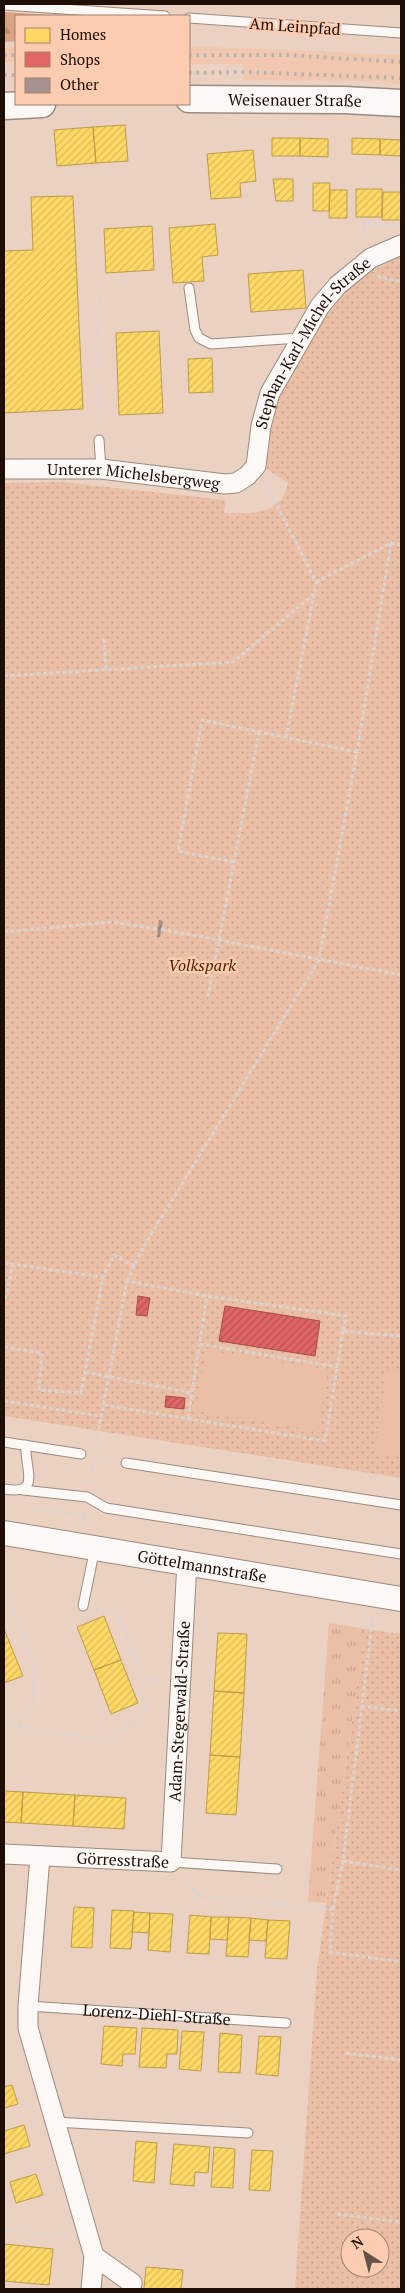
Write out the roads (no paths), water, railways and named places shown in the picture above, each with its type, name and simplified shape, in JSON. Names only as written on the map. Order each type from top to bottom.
[{"type":"main road","name":"Weisenauer Straße","points":[[190,99],[344,100],[401,103]]},
{"type":"main road","points":[[4,106],[23,105]]},
{"type":"street","name":"Stephan-Karl-Michel-Straße","points":[[256,466],[261,426],[270,393],[320,306],[342,281],[371,258],[401,244]]},
{"type":"street","name":"Unterer Michelsbergweg","points":[[4,470],[101,469],[225,484],[236,483],[248,476],[256,466]]},
{"type":"street","name":"Göttelmannstraße","points":[[4,1533],[188,1562],[401,1599]]},
{"type":"street","name":"Adam-Stegerwald-Straße","points":[[171,1862],[188,1562]]},
{"type":"street","name":"Görresstraße","points":[[4,1854],[171,1862]]},
{"type":"street","points":[[40,1856],[28,2006],[28,2028],[91,2247],[92,2289]]},
{"type":"street","points":[[91,2247],[132,2283],[131,2289]]},
{"type":"lane","points":[[4,5],[150,15]]},
{"type":"lane","name":"Am Leinpfad","points":[[190,18],[401,33]]},
{"type":"lane","points":[[189,288],[195,330],[200,338],[211,344],[300,338]]},
{"type":"lane","points":[[99,440],[101,469]]},
{"type":"lane","points":[[4,1442],[82,1454]]},
{"type":"lane","points":[[23,1490],[27,1485],[29,1477],[26,1445]]},
{"type":"lane","points":[[126,1463],[401,1506]]},
{"type":"lane","points":[[4,1489],[18,1492],[23,1490],[87,1497],[106,1508],[401,1554]]},
{"type":"lane","points":[[83,1606],[88,1547]]},
{"type":"lane","points":[[171,1862],[278,1869]]},
{"type":"lane","name":"Lorenz-Diehl-Straße","points":[[28,2006],[286,2023]]},
{"type":"lane","points":[[54,2122],[248,2133]]},
{"type":"railway","points":[[4,55],[15,55]]},
{"type":"railway","points":[[190,55],[286,55],[401,62]]},
{"type":"railway","points":[[190,73],[243,72],[401,78]]},
{"type":"railway","points":[[4,75],[15,75]]},
{"type":"park label","name":"Volkspark","points":[[202,965]]}]
